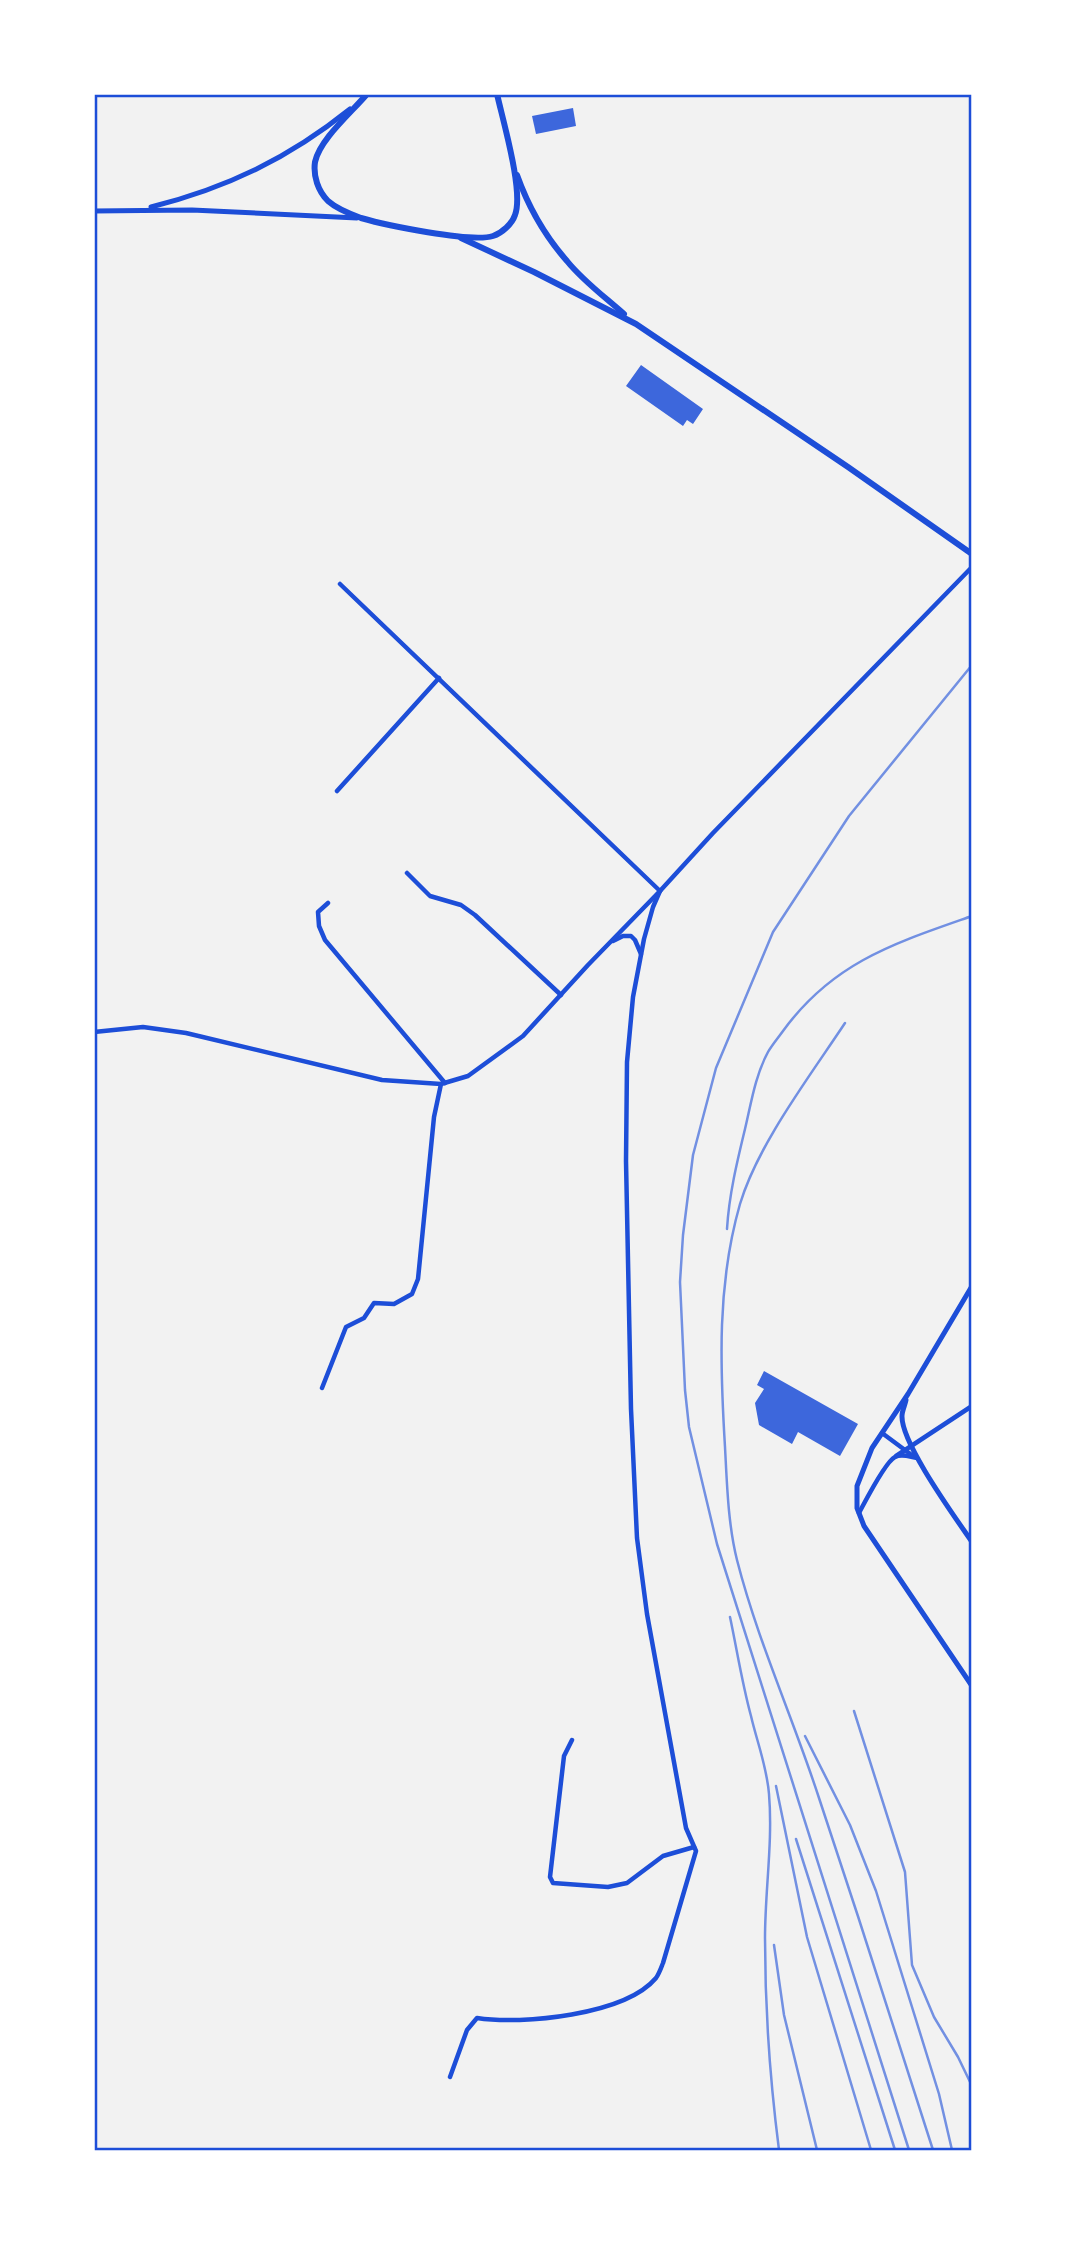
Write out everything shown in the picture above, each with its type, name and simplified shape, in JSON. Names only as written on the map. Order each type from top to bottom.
[{"type":"main road","points":[[367,95],[319,151],[315,163],[315,177],[320,190],[343,211],[363,218],[461,238],[492,237],[510,225],[518,206],[517,188],[497,94]]},
{"type":"main road","points":[[141,209],[190,197],[262,167],[297,149],[367,95]]},
{"type":"main road","points":[[510,153],[525,194],[551,241],[568,263],[631,321]]},
{"type":"main road","points":[[94,211],[141,209],[363,218]]},
{"type":"main road","points":[[461,238],[631,321],[826,452],[971,554]]},
{"type":"main road","points":[[971,1286],[908,1394],[872,1448],[857,1486],[859,1514],[872,1537],[971,1686]]},
{"type":"main road","points":[[908,1394],[902,1415],[903,1424],[917,1458],[971,1542]]},
{"type":"street","points":[[94,1032],[143,1027],[186,1033],[382,1080],[443,1083],[468,1076],[523,1037],[713,833],[971,567]]},
{"type":"street","points":[[340,584],[660,891]]},
{"type":"street","points":[[337,791],[439,678]]},
{"type":"street","points":[[407,873],[430,896],[461,905],[475,915],[561,995]]},
{"type":"street","points":[[450,2077],[467,2030],[477,2018],[556,2018],[597,2008],[636,1994],[656,1978],[663,1963],[696,1851],[686,1828],[647,1614],[636,1529],[631,1409],[627,1062],[633,997],[641,955],[653,907],[660,891]]},
{"type":"street","points":[[328,903],[318,912],[319,926],[325,940],[443,1083]]},
{"type":"street","points":[[610,942],[623,936],[631,936],[641,955]]},
{"type":"street","points":[[321,1388],[346,1327],[364,1318],[374,1303],[394,1304],[412,1294],[418,1279],[434,1117],[443,1083]]},
{"type":"street","points":[[859,1514],[890,1461],[971,1406]]},
{"type":"street","points":[[882,1433],[917,1458]]},
{"type":"street","points":[[896,1456],[917,1458]]},
{"type":"street","points":[[572,1740],[564,1756],[550,1877],[553,1883],[608,1886],[628,1883],[663,1856],[694,1847]]},
{"type":"building","points":[[573,108],[576,126],[536,134],[532,116]]},
{"type":"building","points":[[641,365],[703,409],[693,424],[687,420],[683,426],[626,386]]},
{"type":"building","points":[[764,1371],[858,1424],[840,1456],[798,1432],[792,1444],[759,1425],[755,1403],[764,1389],[757,1385]]},
{"type":"railway","points":[[909,2150],[717,1544],[689,1427],[680,1282],[693,1155],[716,1068],[773,932],[849,816],[972,665]]},
{"type":"railway","points":[[727,1229],[734,1179],[757,1080],[768,1052],[783,1031],[802,1007],[844,971],[892,946],[972,916]]},
{"type":"railway","points":[[845,1023],[772,1134],[748,1181],[740,1204],[727,1264],[722,1325],[728,1504],[734,1546],[745,1590],[819,1798],[933,2150]]},
{"type":"railway","points":[[730,1617],[769,1794],[766,1991],[779,2150]]},
{"type":"railway","points":[[854,1711],[905,1872],[912,1965],[934,2017],[972,2086]]},
{"type":"railway","points":[[805,1736],[850,1825],[876,1891],[939,2094],[952,2150]]},
{"type":"railway","points":[[776,1786],[807,1937],[871,2150]]},
{"type":"railway","points":[[796,1839],[895,2150]]},
{"type":"railway","points":[[774,1945],[784,2015],[817,2150]]}]
